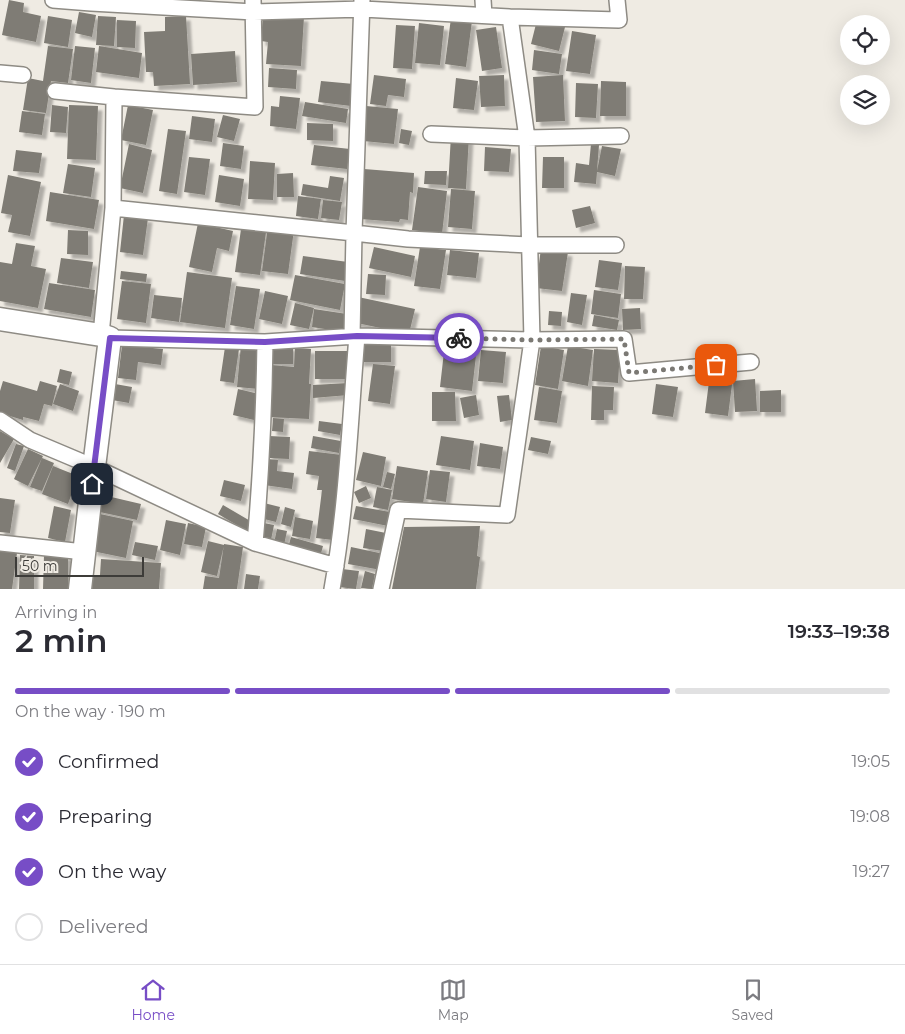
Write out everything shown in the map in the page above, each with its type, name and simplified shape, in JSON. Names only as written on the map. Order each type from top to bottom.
[{"type":"street","points":[[53,0],[253,6],[363,4],[484,8],[510,16],[619,20],[617,0]]},
{"type":"street","points":[[332,589],[345,491],[354,336],[354,233],[363,4]]},
{"type":"street","points":[[55,91],[255,107],[253,6]]},
{"type":"street","points":[[381,589],[398,510],[507,515],[532,340],[527,138],[510,16]]},
{"type":"street","points":[[0,73],[22,75]]},
{"type":"street","points":[[80,589],[106,337],[113,208],[114,97]]},
{"type":"street","points":[[431,134],[527,138],[621,136]]},
{"type":"street","points":[[113,208],[408,238],[529,245],[616,246]]},
{"type":"street","points":[[0,319],[106,337],[265,342],[354,336],[532,340],[624,339],[629,373],[751,362]]},
{"type":"street","points":[[256,543],[264,416],[265,342]]},
{"type":"street","points":[[0,420],[30,440],[94,467],[256,543],[336,566]]},
{"type":"street","points":[[0,543],[84,552]]},
{"type":"building","points":[[9,0],[24,3],[23,12],[41,16],[36,42],[2,35]]},
{"type":"building","points":[[79,12],[96,15],[92,37],[75,33]]},
{"type":"building","points":[[263,14],[304,17],[301,66],[266,64],[268,42],[261,41]]},
{"type":"building","points":[[48,16],[72,20],[68,47],[44,43]]},
{"type":"building","points":[[98,16],[116,17],[114,46],[96,45]]},
{"type":"building","points":[[186,16],[190,84],[154,86],[153,72],[146,72],[144,32],[165,31],[165,17]]},
{"type":"building","points":[[451,18],[472,21],[466,67],[445,64]]},
{"type":"building","points":[[117,20],[136,21],[135,48],[117,47]]},
{"type":"building","points":[[537,20],[565,27],[559,51],[531,44]]},
{"type":"building","points":[[419,23],[444,26],[440,65],[415,63]]},
{"type":"building","points":[[396,25],[415,26],[412,69],[393,68]]},
{"type":"building","points":[[496,27],[502,68],[482,71],[476,30]]},
{"type":"building","points":[[572,31],[596,35],[590,74],[566,71]]},
{"type":"building","points":[[48,46],[73,49],[68,83],[51,81],[46,113],[23,110],[28,78],[43,81]]},
{"type":"building","points":[[75,46],[95,48],[91,83],[71,80]]},
{"type":"building","points":[[99,46],[142,53],[139,78],[96,72]]},
{"type":"building","points":[[534,50],[562,54],[559,74],[532,70]]},
{"type":"building","points":[[235,51],[237,82],[193,85],[191,54]]},
{"type":"building","points":[[269,68],[297,70],[296,89],[268,87]]},
{"type":"building","points":[[374,75],[406,79],[404,97],[388,95],[386,106],[370,104]]},
{"type":"building","points":[[504,75],[505,106],[481,107],[479,76]]},
{"type":"building","points":[[563,75],[565,121],[536,122],[533,77]]},
{"type":"building","points":[[456,78],[478,81],[474,110],[453,108]]},
{"type":"building","points":[[321,81],[354,84],[351,106],[318,102]]},
{"type":"building","points":[[601,81],[626,82],[626,116],[600,116]]},
{"type":"building","points":[[576,83],[598,84],[596,118],[575,117]]},
{"type":"building","points":[[280,96],[300,98],[296,129],[270,126],[271,106],[279,107]]},
{"type":"building","points":[[305,102],[348,109],[346,123],[302,116]]},
{"type":"building","points":[[52,105],[68,107],[66,133],[50,132]]},
{"type":"building","points":[[69,105],[98,106],[96,160],[67,159]]},
{"type":"building","points":[[128,105],[153,110],[146,145],[121,140]]},
{"type":"building","points":[[366,106],[398,109],[394,144],[363,141]]},
{"type":"building","points":[[22,111],[45,114],[42,135],[19,132]]},
{"type":"building","points":[[223,115],[240,119],[234,141],[217,137]]},
{"type":"building","points":[[192,116],[215,119],[212,142],[189,139]]},
{"type":"building","points":[[307,123],[333,124],[333,141],[307,140]]},
{"type":"building","points":[[168,129],[186,131],[177,194],[159,191]]},
{"type":"building","points":[[401,129],[412,131],[409,145],[399,143]]},
{"type":"building","points":[[451,135],[469,136],[466,189],[448,188]]},
{"type":"building","points":[[223,143],[244,146],[241,169],[220,166]]},
{"type":"building","points":[[129,144],[152,150],[143,193],[120,188]]},
{"type":"building","points":[[591,144],[599,145],[597,171],[602,146],[621,149],[615,176],[597,172],[596,184],[574,182],[576,163],[589,165]]},
{"type":"building","points":[[314,145],[350,149],[347,169],[311,165]]},
{"type":"building","points":[[485,147],[511,149],[509,172],[484,171]]},
{"type":"building","points":[[16,150],[42,153],[39,173],[13,171]]},
{"type":"building","points":[[189,157],[210,159],[205,195],[184,192]]},
{"type":"building","points":[[543,157],[564,157],[564,188],[542,188]]},
{"type":"building","points":[[250,161],[275,163],[273,200],[248,199]]},
{"type":"building","points":[[68,164],[95,168],[91,197],[63,193]]},
{"type":"building","points":[[364,169],[414,173],[413,193],[410,192],[408,220],[400,219],[399,222],[360,219]]},
{"type":"building","points":[[425,171],[447,171],[446,185],[424,184]]},
{"type":"building","points":[[293,173],[294,197],[277,197],[277,174]]},
{"type":"building","points":[[8,175],[41,182],[30,236],[8,232],[12,215],[1,213]]},
{"type":"building","points":[[219,175],[244,179],[240,206],[215,202]]},
{"type":"building","points":[[330,176],[344,178],[340,201],[301,195],[303,184],[328,188]]},
{"type":"building","points":[[418,187],[447,191],[442,234],[412,230]]},
{"type":"building","points":[[451,189],[475,191],[472,229],[448,227]]},
{"type":"building","points":[[50,192],[99,200],[94,229],[46,221]]},
{"type":"building","points":[[298,196],[321,199],[318,219],[296,216]]},
{"type":"building","points":[[323,200],[342,202],[339,220],[321,218]]},
{"type":"building","points":[[590,206],[595,223],[576,228],[572,210]]},
{"type":"building","points":[[124,215],[148,218],[143,255],[120,252]]},
{"type":"building","points":[[242,222],[267,225],[260,275],[235,272]]},
{"type":"building","points":[[198,223],[233,231],[229,251],[217,248],[212,272],[189,267]]},
{"type":"building","points":[[268,226],[294,230],[288,274],[262,271]]},
{"type":"building","points":[[68,230],[88,231],[88,255],[67,254]]},
{"type":"building","points":[[16,243],[35,246],[31,266],[46,269],[38,308],[0,301],[0,262],[12,264]]},
{"type":"building","points":[[374,247],[415,256],[411,277],[369,268]]},
{"type":"building","points":[[420,247],[446,250],[440,289],[414,286]]},
{"type":"building","points":[[541,248],[568,252],[562,291],[536,288]]},
{"type":"building","points":[[450,250],[479,253],[476,278],[447,275]]},
{"type":"building","points":[[303,256],[348,262],[345,281],[300,274]]},
{"type":"building","points":[[61,258],[93,262],[89,288],[57,283]]},
{"type":"building","points":[[599,260],[622,263],[618,290],[595,287]]},
{"type":"building","points":[[625,266],[645,267],[643,299],[624,299]]},
{"type":"building","points":[[121,271],[147,274],[146,282],[120,279]]},
{"type":"building","points":[[187,272],[232,278],[225,328],[180,322]]},
{"type":"building","points":[[368,274],[386,275],[385,295],[366,294]]},
{"type":"building","points":[[295,275],[345,284],[340,310],[290,300]]},
{"type":"building","points":[[122,281],[151,284],[146,323],[117,319]]},
{"type":"building","points":[[49,283],[95,290],[91,317],[44,309]]},
{"type":"building","points":[[236,286],[260,289],[254,329],[230,325]]},
{"type":"building","points":[[594,290],[621,294],[618,318],[591,314]]},
{"type":"building","points":[[265,291],[288,296],[282,324],[259,319]]},
{"type":"building","points":[[571,293],[587,295],[582,325],[567,322]]},
{"type":"building","points":[[154,295],[182,298],[179,322],[151,318]]},
{"type":"building","points":[[358,297],[415,309],[409,334],[352,322]]},
{"type":"building","points":[[295,303],[314,308],[309,329],[290,325]]},
{"type":"building","points":[[640,308],[641,329],[623,330],[622,309]]},
{"type":"building","points":[[314,309],[347,314],[344,332],[312,327]]},
{"type":"building","points":[[549,311],[562,312],[561,326],[548,325]]},
{"type":"building","points":[[594,315],[619,320],[617,330],[592,326]]},
{"type":"building","points":[[359,341],[391,342],[391,362],[359,362]]},
{"type":"building","points":[[445,343],[477,347],[472,391],[440,387]]},
{"type":"building","points":[[122,345],[163,349],[161,365],[138,362],[136,380],[118,378]]},
{"type":"building","points":[[241,345],[263,347],[258,389],[237,387]]},
{"type":"building","points":[[268,345],[293,346],[293,364],[267,364]]},
{"type":"building","points":[[541,346],[564,350],[558,389],[535,385]]},
{"type":"building","points":[[568,346],[593,350],[588,386],[562,381]]},
{"type":"building","points":[[225,347],[239,349],[234,383],[220,381]]},
{"type":"building","points":[[295,348],[311,349],[309,419],[268,417],[271,365],[294,367]]},
{"type":"building","points":[[594,349],[620,350],[618,383],[592,381]]},
{"type":"building","points":[[481,350],[506,352],[503,383],[478,381]]},
{"type":"building","points":[[315,351],[352,351],[352,379],[315,379]]},
{"type":"building","points":[[373,364],[395,366],[390,404],[368,401]]},
{"type":"building","points":[[60,369],[72,372],[69,385],[57,382]]},
{"type":"building","points":[[710,374],[733,377],[728,416],[705,413]]},
{"type":"building","points":[[755,379],[757,411],[735,412],[733,381]]},
{"type":"building","points":[[3,381],[37,391],[40,381],[57,386],[52,406],[44,404],[39,421],[23,417],[23,420],[0,413],[0,391]]},
{"type":"building","points":[[348,383],[349,395],[313,398],[313,385]]},
{"type":"building","points":[[60,384],[79,391],[73,411],[53,404]]},
{"type":"building","points":[[115,384],[132,387],[129,403],[112,400]]},
{"type":"building","points":[[656,384],[678,387],[673,417],[652,414]]},
{"type":"building","points":[[592,386],[614,387],[613,410],[604,410],[604,420],[591,420]]},
{"type":"building","points":[[539,387],[562,391],[557,423],[534,420]]},
{"type":"building","points":[[238,389],[259,394],[254,420],[233,415]]},
{"type":"building","points":[[781,390],[781,412],[760,412],[760,391]]},
{"type":"building","points":[[432,392],[455,392],[456,421],[432,421]]},
{"type":"building","points":[[476,395],[479,415],[464,418],[460,398]]},
{"type":"building","points":[[509,395],[512,420],[500,422],[497,396]]},
{"type":"building","points":[[273,418],[284,419],[283,432],[272,431]]},
{"type":"building","points":[[319,421],[342,424],[340,435],[318,431]]},
{"type":"building","points":[[0,431],[14,439],[0,463]]},
{"type":"building","points":[[269,436],[290,437],[289,459],[268,458]]},
{"type":"building","points":[[313,436],[341,441],[339,453],[311,448]]},
{"type":"building","points":[[441,436],[474,441],[470,470],[436,465]]},
{"type":"building","points":[[531,437],[551,441],[548,454],[528,450]]},
{"type":"building","points":[[480,443],[503,447],[500,469],[477,466]]},
{"type":"building","points":[[16,444],[24,446],[15,471],[7,468]]},
{"type":"building","points":[[28,449],[43,456],[28,486],[14,479]]},
{"type":"building","points":[[309,451],[342,455],[333,540],[316,538],[322,490],[317,490],[319,476],[306,474]]},
{"type":"building","points":[[363,452],[386,457],[381,486],[356,480]]},
{"type":"building","points":[[42,458],[54,463],[42,491],[30,487]]},
{"type":"building","points":[[268,459],[278,460],[277,471],[294,473],[292,489],[264,485]]},
{"type":"building","points":[[53,466],[78,476],[68,504],[42,494]]},
{"type":"building","points":[[397,466],[428,471],[423,504],[392,499]]},
{"type":"building","points":[[430,470],[450,472],[446,502],[426,499]]},
{"type":"building","points":[[387,472],[395,474],[391,489],[383,487]]},
{"type":"building","points":[[102,480],[110,481],[107,496],[141,504],[137,520],[95,511]]},
{"type":"building","points":[[224,480],[245,485],[241,501],[220,496]]},
{"type":"building","points":[[366,486],[371,498],[359,503],[354,492]]},
{"type":"building","points":[[377,487],[392,490],[388,510],[373,507]]},
{"type":"building","points":[[0,498],[15,500],[10,533],[0,532]]},
{"type":"building","points":[[264,503],[280,507],[276,522],[260,518]]},
{"type":"building","points":[[223,505],[252,522],[247,531],[218,514]]},
{"type":"building","points":[[54,506],[71,510],[65,542],[48,538]]},
{"type":"building","points":[[356,506],[390,512],[388,526],[353,519]]},
{"type":"building","points":[[285,507],[295,510],[291,527],[281,524]]},
{"type":"building","points":[[100,514],[133,521],[126,558],[92,551]]},
{"type":"building","points":[[295,517],[313,521],[310,539],[292,536]]},
{"type":"building","points":[[166,520],[186,524],[180,555],[160,550]]},
{"type":"building","points":[[188,523],[206,527],[202,547],[184,544]]},
{"type":"building","points":[[264,523],[274,525],[271,540],[261,538]]},
{"type":"building","points":[[480,526],[477,556],[480,557],[476,589],[392,589],[404,527]]},
{"type":"building","points":[[277,529],[287,531],[284,545],[274,543]]},
{"type":"building","points":[[366,529],[386,533],[383,551],[363,548]]},
{"type":"building","points":[[291,537],[323,546],[320,557],[288,548]]},
{"type":"building","points":[[208,541],[224,545],[217,576],[201,572]]},
{"type":"building","points":[[135,542],[158,546],[155,560],[132,555]]},
{"type":"building","points":[[224,544],[243,547],[237,589],[203,589],[205,576],[219,578]]},
{"type":"building","points":[[351,547],[384,554],[381,570],[348,564]]},
{"type":"building","points":[[0,550],[17,553],[12,589],[0,589]]},
{"type":"building","points":[[20,555],[34,556],[34,589],[19,589]]},
{"type":"building","points":[[44,555],[68,555],[68,589],[43,589]]},
{"type":"building","points":[[101,559],[161,563],[159,589],[92,589],[93,575],[100,575]]},
{"type":"building","points":[[342,569],[359,571],[356,589],[339,587]]},
{"type":"building","points":[[365,571],[375,574],[372,589],[361,588]]},
{"type":"building","points":[[246,574],[260,576],[258,589],[244,589]]},
{"type":"way so far","points":[[459,338],[532,340],[624,339],[629,373],[716,365]]},
{"type":"route","points":[[92,484],[110,338],[265,342],[357,336],[459,338]]}]
